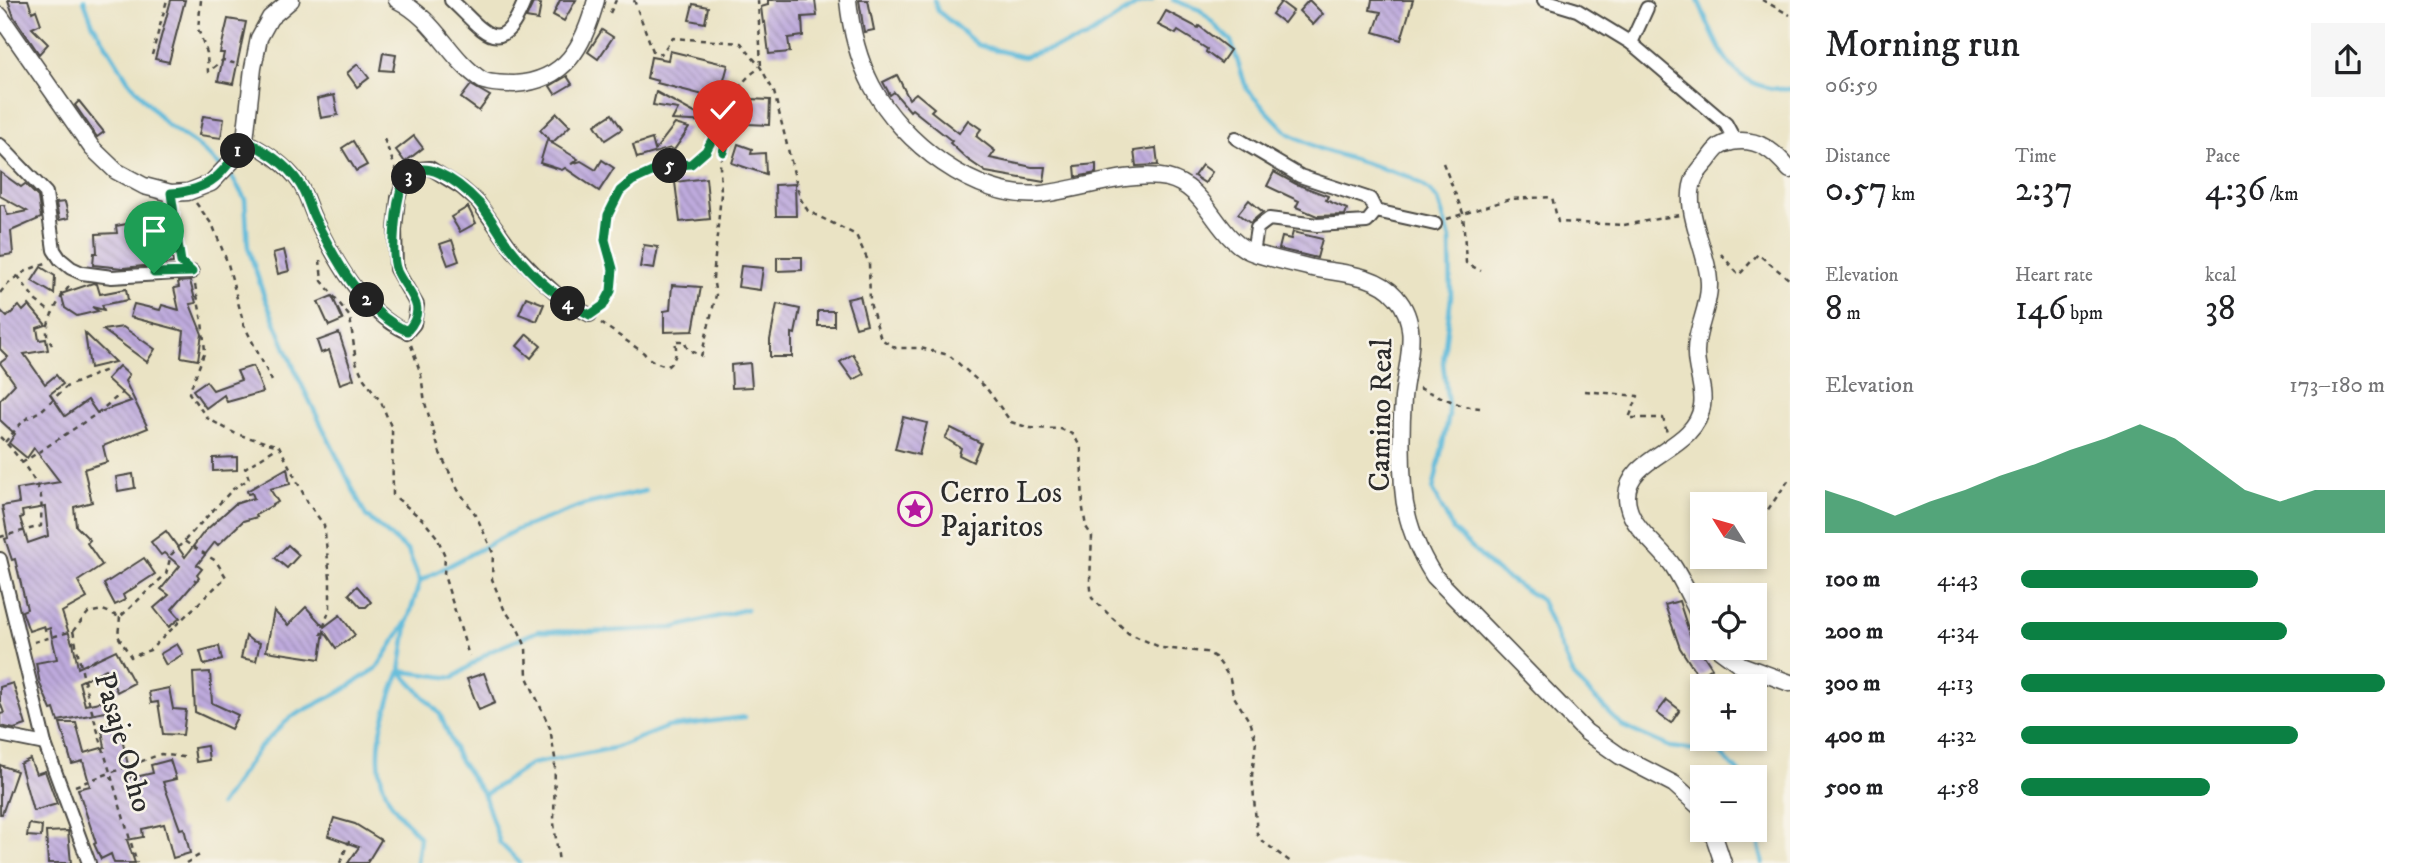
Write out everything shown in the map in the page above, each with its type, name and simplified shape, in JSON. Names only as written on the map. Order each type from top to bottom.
[{"type":"street","points":[[0,16],[92,148],[116,171],[145,186],[179,193],[211,183],[232,160],[245,140],[259,38],[270,18],[291,0]]},
{"type":"street","points":[[397,0],[430,22],[474,74],[485,82],[510,84],[535,82],[551,75],[565,63],[582,42],[596,0]]},
{"type":"street","points":[[451,0],[472,24],[491,35],[511,29],[525,0]]},
{"type":"street","name":"Camino Real","points":[[848,0],[859,55],[873,86],[895,119],[950,169],[987,187],[1025,194],[1040,194],[1146,176],[1168,178],[1197,194],[1227,236],[1253,253],[1364,278],[1383,285],[1398,298],[1408,316],[1411,332],[1403,395],[1403,488],[1410,526],[1424,560],[1434,576],[1586,732],[1620,756],[1674,784],[1690,798]]},
{"type":"street","points":[[1544,0],[1577,10],[1631,43],[1726,124],[1735,141]]},
{"type":"street","points":[[1631,43],[1647,8]]},
{"type":"street","points":[[1236,138],[1300,176],[1370,199],[1376,211]]},
{"type":"street","points":[[245,140],[271,155],[299,183],[337,261],[371,305],[391,324],[407,331],[414,324],[417,305],[396,269],[398,198],[404,181],[418,169],[430,168],[478,202],[513,251],[540,279],[568,304],[590,315]]},
{"type":"street","points":[[1690,598],[1672,565],[1639,527],[1628,503],[1629,487],[1636,473],[1691,431],[1702,407],[1696,354],[1709,284],[1693,213],[1691,198],[1694,178],[1717,146],[1735,141],[1762,145],[1777,154],[1790,170]]},
{"type":"street","points":[[0,145],[46,193],[54,250],[71,268],[82,273],[112,277],[192,272]]},
{"type":"street","points":[[1253,253],[1257,228],[1269,219],[1317,225],[1367,222],[1376,211]]},
{"type":"street","points":[[1376,211],[1436,224]]},
{"type":"street","points":[[0,558],[45,744],[89,863]]},
{"type":"street","points":[[1734,660],[1790,683]]},
{"type":"street","points":[[0,735],[45,744]]},
{"type":"street","points":[[1716,842],[1723,863]]},
{"type":"path","points":[[152,55],[167,0]]},
{"type":"path","points":[[201,0],[198,29],[206,53],[208,72],[223,60],[253,68]]},
{"type":"path","points":[[634,0],[653,51],[661,54],[673,38],[741,43],[761,68],[774,92],[800,198],[808,211],[856,236],[869,263],[870,303],[881,339],[896,348],[920,348],[949,355],[987,389],[1011,422],[1030,428],[1062,429],[1074,435],[1080,449],[1086,527],[1092,536],[1092,598],[1128,633],[1162,648],[1206,652],[1215,656],[1230,679],[1233,695],[1251,724],[1256,741],[1252,775],[1257,834],[1262,841],[1292,863]]},
{"type":"path","points":[[758,0],[761,68]]},
{"type":"path","points":[[1762,0],[1790,15]]},
{"type":"path","points":[[733,101],[735,107],[720,166],[721,194],[713,278],[716,295],[714,312],[701,356],[688,350],[684,341],[675,341],[677,352],[673,361],[668,366],[662,365],[647,358],[644,353],[590,315],[603,306],[611,291],[613,269],[605,240],[608,215],[620,191],[632,181],[665,166],[691,164],[706,151],[733,101],[746,81],[761,68]]},
{"type":"path","points":[[384,139],[392,155],[401,188]]},
{"type":"path","points":[[1443,163],[1463,213],[1466,263],[1481,271]]},
{"type":"path","points":[[179,193],[172,221],[162,225],[177,237],[181,262],[192,272],[202,321],[205,351],[189,393],[208,418],[236,434],[279,446],[308,503],[324,525],[330,578],[330,608],[321,635]]},
{"type":"path","points":[[179,193],[213,226],[228,264],[244,324],[274,385]]},
{"type":"path","points":[[1436,224],[1510,199],[1552,197],[1558,222],[1624,225],[1693,213]]},
{"type":"path","points":[[1713,245],[1739,275],[1758,254],[1790,280]]},
{"type":"path","points":[[319,255],[323,281],[350,317],[356,362],[381,402],[392,429],[393,495],[423,520],[437,537],[445,556],[444,575],[469,656]]},
{"type":"path","points":[[0,293],[7,284],[29,269],[60,258]]},
{"type":"path","points":[[52,345],[47,334],[59,300],[82,273]]},
{"type":"path","points":[[18,276],[36,301],[53,315]]},
{"type":"path","points":[[407,331],[440,453],[458,490],[476,515],[494,553],[492,579],[504,609],[517,627],[526,647],[527,677],[550,728],[555,758],[554,823],[559,863]]},
{"type":"path","points":[[5,442],[24,420],[42,410],[66,387],[106,370]]},
{"type":"path","points":[[1424,391],[1462,406],[1480,408]]},
{"type":"path","points":[[1585,391],[1637,396],[1629,418],[1663,418],[1671,447]]},
{"type":"path","points":[[22,463],[95,415],[122,392]]},
{"type":"path","points":[[0,437],[22,463],[40,494],[41,526],[0,537]]},
{"type":"path","points":[[184,541],[216,561],[226,577],[150,650],[131,657],[118,636],[120,617],[166,574],[171,555],[184,541],[233,489],[248,479],[245,468],[279,446]]},
{"type":"path","points":[[1768,507],[1790,478]]},
{"type":"path","points":[[21,646],[73,631],[88,613],[103,610],[120,617]]},
{"type":"path","name":"Pasaje Ocho","points":[[73,631],[88,698],[137,863]]},
{"type":"path","points":[[62,791],[161,754],[189,758]]},
{"type":"path","points":[[340,863],[349,841]]},
{"type":"path","points":[[186,863],[203,853]]},
{"type":"building","points":[[8,0],[28,0],[32,12],[36,10],[41,24],[32,28],[48,44],[39,54],[14,17]]},
{"type":"building","points":[[171,0],[185,0],[169,62],[155,59]]},
{"type":"building","points":[[560,0],[576,0],[564,21],[553,15]]},
{"type":"building","points":[[768,0],[815,0],[817,16],[802,17],[803,36],[788,38],[790,52],[769,54],[761,7],[768,5]]},
{"type":"building","points":[[859,0],[868,0],[874,30],[864,32]]},
{"type":"building","points":[[1309,0],[1323,14],[1313,25],[1299,11]]},
{"type":"building","points":[[1372,0],[1413,0],[1401,40],[1374,32],[1381,12],[1370,10]]},
{"type":"building","points":[[1281,2],[1293,11],[1284,23],[1272,14]]},
{"type":"building","points":[[533,3],[541,4],[538,20],[526,18]]},
{"type":"building","points":[[693,4],[708,7],[705,23],[689,20]]},
{"type":"building","points":[[1166,11],[1198,28],[1199,26],[1230,50],[1221,63],[1206,52],[1207,49],[1178,31],[1176,34],[1158,25]]},
{"type":"building","points":[[228,19],[246,22],[233,84],[218,81],[224,53],[220,53]]},
{"type":"building","points":[[602,30],[613,37],[598,59],[588,52]]},
{"type":"building","points":[[670,51],[728,65],[719,99],[647,78],[651,57],[668,60]]},
{"type":"building","points":[[383,53],[396,55],[393,71],[380,70]]},
{"type":"building","points":[[358,64],[369,78],[357,87],[347,73]]},
{"type":"building","points":[[897,75],[909,99],[916,93],[934,108],[931,111],[959,133],[968,120],[981,129],[976,136],[995,151],[990,158],[1032,167],[1046,167],[1044,182],[986,172],[967,159],[950,143],[952,141],[912,109],[910,111],[894,92],[890,95],[883,82]]},
{"type":"building","points":[[567,76],[572,84],[555,94],[550,86]]},
{"type":"building","points":[[471,85],[490,96],[479,111],[461,98]]},
{"type":"building","points":[[656,92],[711,122],[672,120],[678,109],[653,105]]},
{"type":"building","points":[[334,95],[338,115],[321,118],[317,99]]},
{"type":"building","points":[[749,99],[770,100],[769,125],[748,124]]},
{"type":"building","points":[[79,101],[104,132],[97,137],[75,105]]},
{"type":"building","points":[[557,113],[570,126],[552,143],[540,130]]},
{"type":"building","points":[[612,114],[622,129],[605,140],[595,125]]},
{"type":"building","points":[[203,116],[224,119],[221,138],[199,135]]},
{"type":"building","points":[[675,124],[689,128],[674,150],[671,148],[637,158],[633,145],[652,139],[655,150]]},
{"type":"building","points":[[414,136],[423,148],[405,162],[396,150]]},
{"type":"building","points":[[547,140],[578,159],[571,164],[581,161],[596,170],[602,160],[614,168],[599,191],[565,168],[562,170],[540,163]]},
{"type":"building","points":[[353,141],[367,165],[356,171],[342,148]]},
{"type":"building","points":[[738,144],[752,149],[751,154],[765,153],[766,174],[732,163]]},
{"type":"building","points":[[1156,148],[1158,165],[1136,166],[1134,151]]},
{"type":"building","points":[[1096,164],[1096,173],[1076,177],[1075,166]]},
{"type":"building","points":[[1202,165],[1212,172],[1205,183],[1194,176]]},
{"type":"building","points":[[0,172],[21,187],[25,184],[38,197],[41,218],[11,231],[13,254],[0,256],[0,205],[4,205],[8,215],[27,211],[0,196]]},
{"type":"building","points":[[1274,172],[1328,196],[1326,200],[1347,209],[1345,215],[1317,216],[1296,207],[1299,201],[1267,186]]},
{"type":"building","points":[[706,178],[710,219],[680,222],[675,182]]},
{"type":"building","points":[[795,184],[796,216],[776,216],[775,185]]},
{"type":"building","points":[[1249,200],[1263,212],[1250,223],[1238,214]]},
{"type":"building","points":[[65,202],[69,218],[59,220],[56,203]]},
{"type":"building","points":[[468,207],[476,223],[460,232],[451,217]]},
{"type":"building","points":[[158,221],[165,249],[173,248],[173,263],[123,268],[93,265],[94,253],[97,253],[96,234],[117,233],[116,226],[132,223],[134,228]]},
{"type":"building","points":[[1293,232],[1322,239],[1317,258],[1279,249],[1282,237],[1291,239]]},
{"type":"building","points":[[452,240],[459,261],[448,265],[440,244]]},
{"type":"building","points":[[644,245],[658,247],[654,269],[640,267]]},
{"type":"building","points":[[284,250],[289,271],[278,274],[273,253]]},
{"type":"building","points":[[777,257],[802,257],[802,270],[777,271]]},
{"type":"building","points":[[741,266],[763,268],[760,290],[738,287]]},
{"type":"building","points":[[41,267],[55,276],[54,294],[32,281]]},
{"type":"building","points":[[190,281],[196,303],[190,304],[202,334],[198,360],[181,357],[184,331],[130,317],[134,304],[160,310],[162,305],[179,310],[174,288],[179,287],[178,282]]},
{"type":"building","points":[[97,284],[100,294],[126,289],[128,300],[102,305],[104,310],[92,307],[98,311],[77,316],[65,308],[61,294]]},
{"type":"building","points":[[672,285],[701,287],[693,331],[664,332],[664,311],[670,310]]},
{"type":"building","points":[[332,296],[343,320],[329,326],[318,302]]},
{"type":"building","points":[[860,296],[867,324],[856,327],[847,299]]},
{"type":"building","points":[[526,297],[544,304],[537,321],[519,314]]},
{"type":"building","points":[[777,304],[800,309],[795,334],[792,333],[792,357],[770,357],[770,340]]},
{"type":"building","points":[[29,305],[46,325],[37,328],[39,340],[46,339],[48,350],[24,354],[45,384],[56,375],[63,384],[50,394],[65,416],[88,400],[97,413],[131,401],[107,379],[119,366],[129,375],[125,381],[148,428],[103,446],[107,462],[84,469],[92,502],[74,507],[76,526],[90,540],[87,543],[102,565],[78,581],[87,598],[62,612],[73,642],[78,668],[116,650],[134,683],[117,692],[106,669],[79,682],[85,705],[113,699],[116,710],[58,721],[40,684],[36,663],[57,659],[50,628],[45,630],[44,626],[29,631],[22,611],[27,609],[15,559],[12,560],[5,539],[8,538],[2,506],[19,503],[17,489],[60,482],[34,448],[27,458],[9,443],[15,434],[0,420],[0,400],[15,384],[0,363],[8,357],[0,349],[0,310],[7,317],[19,306],[23,311]],"holes":[[[45,507],[48,536],[28,543],[20,518],[23,517],[22,511]]]},
{"type":"building","points":[[818,311],[834,311],[834,326],[818,326]]},
{"type":"building","points":[[123,327],[155,349],[147,362],[103,330]]},
{"type":"building","points":[[85,333],[115,362],[90,368]]},
{"type":"building","points":[[339,333],[354,379],[340,384],[329,350],[321,353],[317,341]]},
{"type":"building","points":[[527,334],[541,346],[531,358],[517,346]]},
{"type":"building","points":[[853,354],[864,374],[853,380],[840,362]]},
{"type":"building","points":[[750,363],[752,387],[732,388],[731,365]]},
{"type":"building","points":[[253,366],[263,392],[227,402],[224,395],[206,408],[193,390],[206,381],[213,390],[241,380],[237,371]]},
{"type":"building","points":[[903,417],[927,423],[919,455],[895,449]]},
{"type":"building","points":[[951,428],[981,443],[973,462],[959,455],[961,448],[945,438]]},
{"type":"building","points":[[237,457],[237,470],[213,471],[213,458]]},
{"type":"building","points":[[287,468],[290,484],[270,489],[278,502],[256,515],[257,517],[243,521],[218,545],[215,542],[197,565],[202,569],[197,575],[199,578],[172,609],[180,618],[169,627],[154,608],[169,595],[161,589],[180,566],[164,553],[161,555],[151,542],[166,531],[185,557],[204,532],[235,504],[254,498],[252,493],[248,494],[247,491]]},
{"type":"building","points":[[133,474],[135,488],[118,491],[116,477]]},
{"type":"building","points":[[288,545],[299,555],[287,568],[275,558]]},
{"type":"building","points":[[144,558],[155,574],[123,595],[125,600],[115,605],[104,584]]},
{"type":"building","points":[[357,586],[371,602],[366,607],[361,607],[349,594]]},
{"type":"building","points":[[1679,601],[1690,635],[1690,660],[1707,660],[1712,668],[1703,674],[1697,674],[1680,648],[1665,605]]},
{"type":"building","points":[[306,607],[324,627],[340,615],[355,635],[336,648],[324,631],[320,659],[266,651],[274,611],[288,625]]},
{"type":"building","points":[[246,636],[260,643],[256,661],[241,658]]},
{"type":"building","points":[[177,644],[183,654],[166,665],[160,654]]},
{"type":"building","points":[[219,646],[222,660],[204,665],[200,651]]},
{"type":"building","points":[[210,672],[212,703],[238,715],[231,729],[195,712],[193,673]]},
{"type":"building","points":[[484,673],[495,703],[479,710],[467,679]]},
{"type":"building","points":[[13,683],[26,725],[14,729],[0,726],[0,714],[4,713],[0,702],[0,687]]},
{"type":"building","points":[[169,688],[173,709],[186,710],[183,735],[163,734],[158,702],[151,703],[149,692]]},
{"type":"building","points":[[1667,700],[1680,710],[1671,723],[1657,713]]},
{"type":"building","points":[[60,723],[76,723],[84,753],[105,747],[101,725],[119,726],[131,778],[153,773],[151,765],[170,760],[176,779],[163,782],[180,829],[184,828],[190,853],[173,858],[164,824],[142,829],[143,837],[127,840],[135,863],[114,863],[111,854],[101,859],[78,789],[90,786],[83,761],[72,764]]},
{"type":"building","points":[[207,746],[209,760],[196,762],[194,748]]},
{"type":"building","points":[[30,759],[36,774],[45,771],[57,804],[33,811],[20,764]]},
{"type":"building","points":[[0,765],[17,771],[2,814],[0,814]]},
{"type":"building","points":[[334,818],[355,824],[381,840],[367,863],[348,863],[359,847],[328,836]]},
{"type":"building","points":[[29,824],[42,826],[41,837],[27,836]]},
{"type":"building","points":[[68,831],[71,863],[48,863],[46,832]]},
{"type":"waterway","points":[[84,0],[92,22],[128,80],[166,124],[198,146],[232,177],[245,199],[248,247],[264,296],[298,377],[366,516],[408,551],[420,581],[408,620],[400,671],[440,714],[458,758],[484,795],[500,843],[520,863]]},
{"type":"waterway","points":[[934,0],[938,11],[978,45],[1023,57],[1084,39],[1136,5],[1152,0]]},
{"type":"waterway","points":[[1173,0],[1200,10],[1231,41],[1247,90],[1288,133],[1320,149],[1410,177],[1438,200],[1450,239],[1451,297],[1443,362],[1449,415],[1433,490],[1453,530],[1496,571],[1541,600],[1574,677],[1622,726],[1670,747],[1720,753],[1732,765]]},
{"type":"waterway","points":[[1698,0],[1720,49],[1740,74],[1753,83],[1770,88],[1790,89]]},
{"type":"waterway","points":[[420,581],[516,530],[583,505],[645,491]]},
{"type":"waterway","points":[[417,863],[420,838],[392,804],[380,771],[380,737],[388,703],[400,671],[453,678],[491,651],[538,631],[592,632],[673,628],[747,609]]},
{"type":"waterway","points":[[220,805],[259,748],[291,717],[340,692],[377,668],[407,621]]},
{"type":"waterway","points":[[484,795],[531,764],[614,748],[667,727],[745,717]]},
{"type":"waterway","points":[[1759,842],[1763,863]]},
{"type":"place","name":"Cerro Los Pajaritos","points":[[915,509]]},
{"type":"route","points":[[154,273],[192,272],[181,262],[177,237],[162,225],[172,221],[174,214],[171,193],[188,192],[211,183],[232,160],[245,140],[271,155],[299,183],[337,261],[371,305],[391,324],[407,331],[414,324],[417,305],[396,269],[398,198],[404,181],[418,169],[430,168],[462,188],[478,202],[513,251],[540,279],[568,304],[590,315],[603,306],[611,291],[613,269],[605,240],[608,215],[620,191],[632,181],[665,166],[691,164],[706,151],[733,101],[735,107],[723,152]]}]
